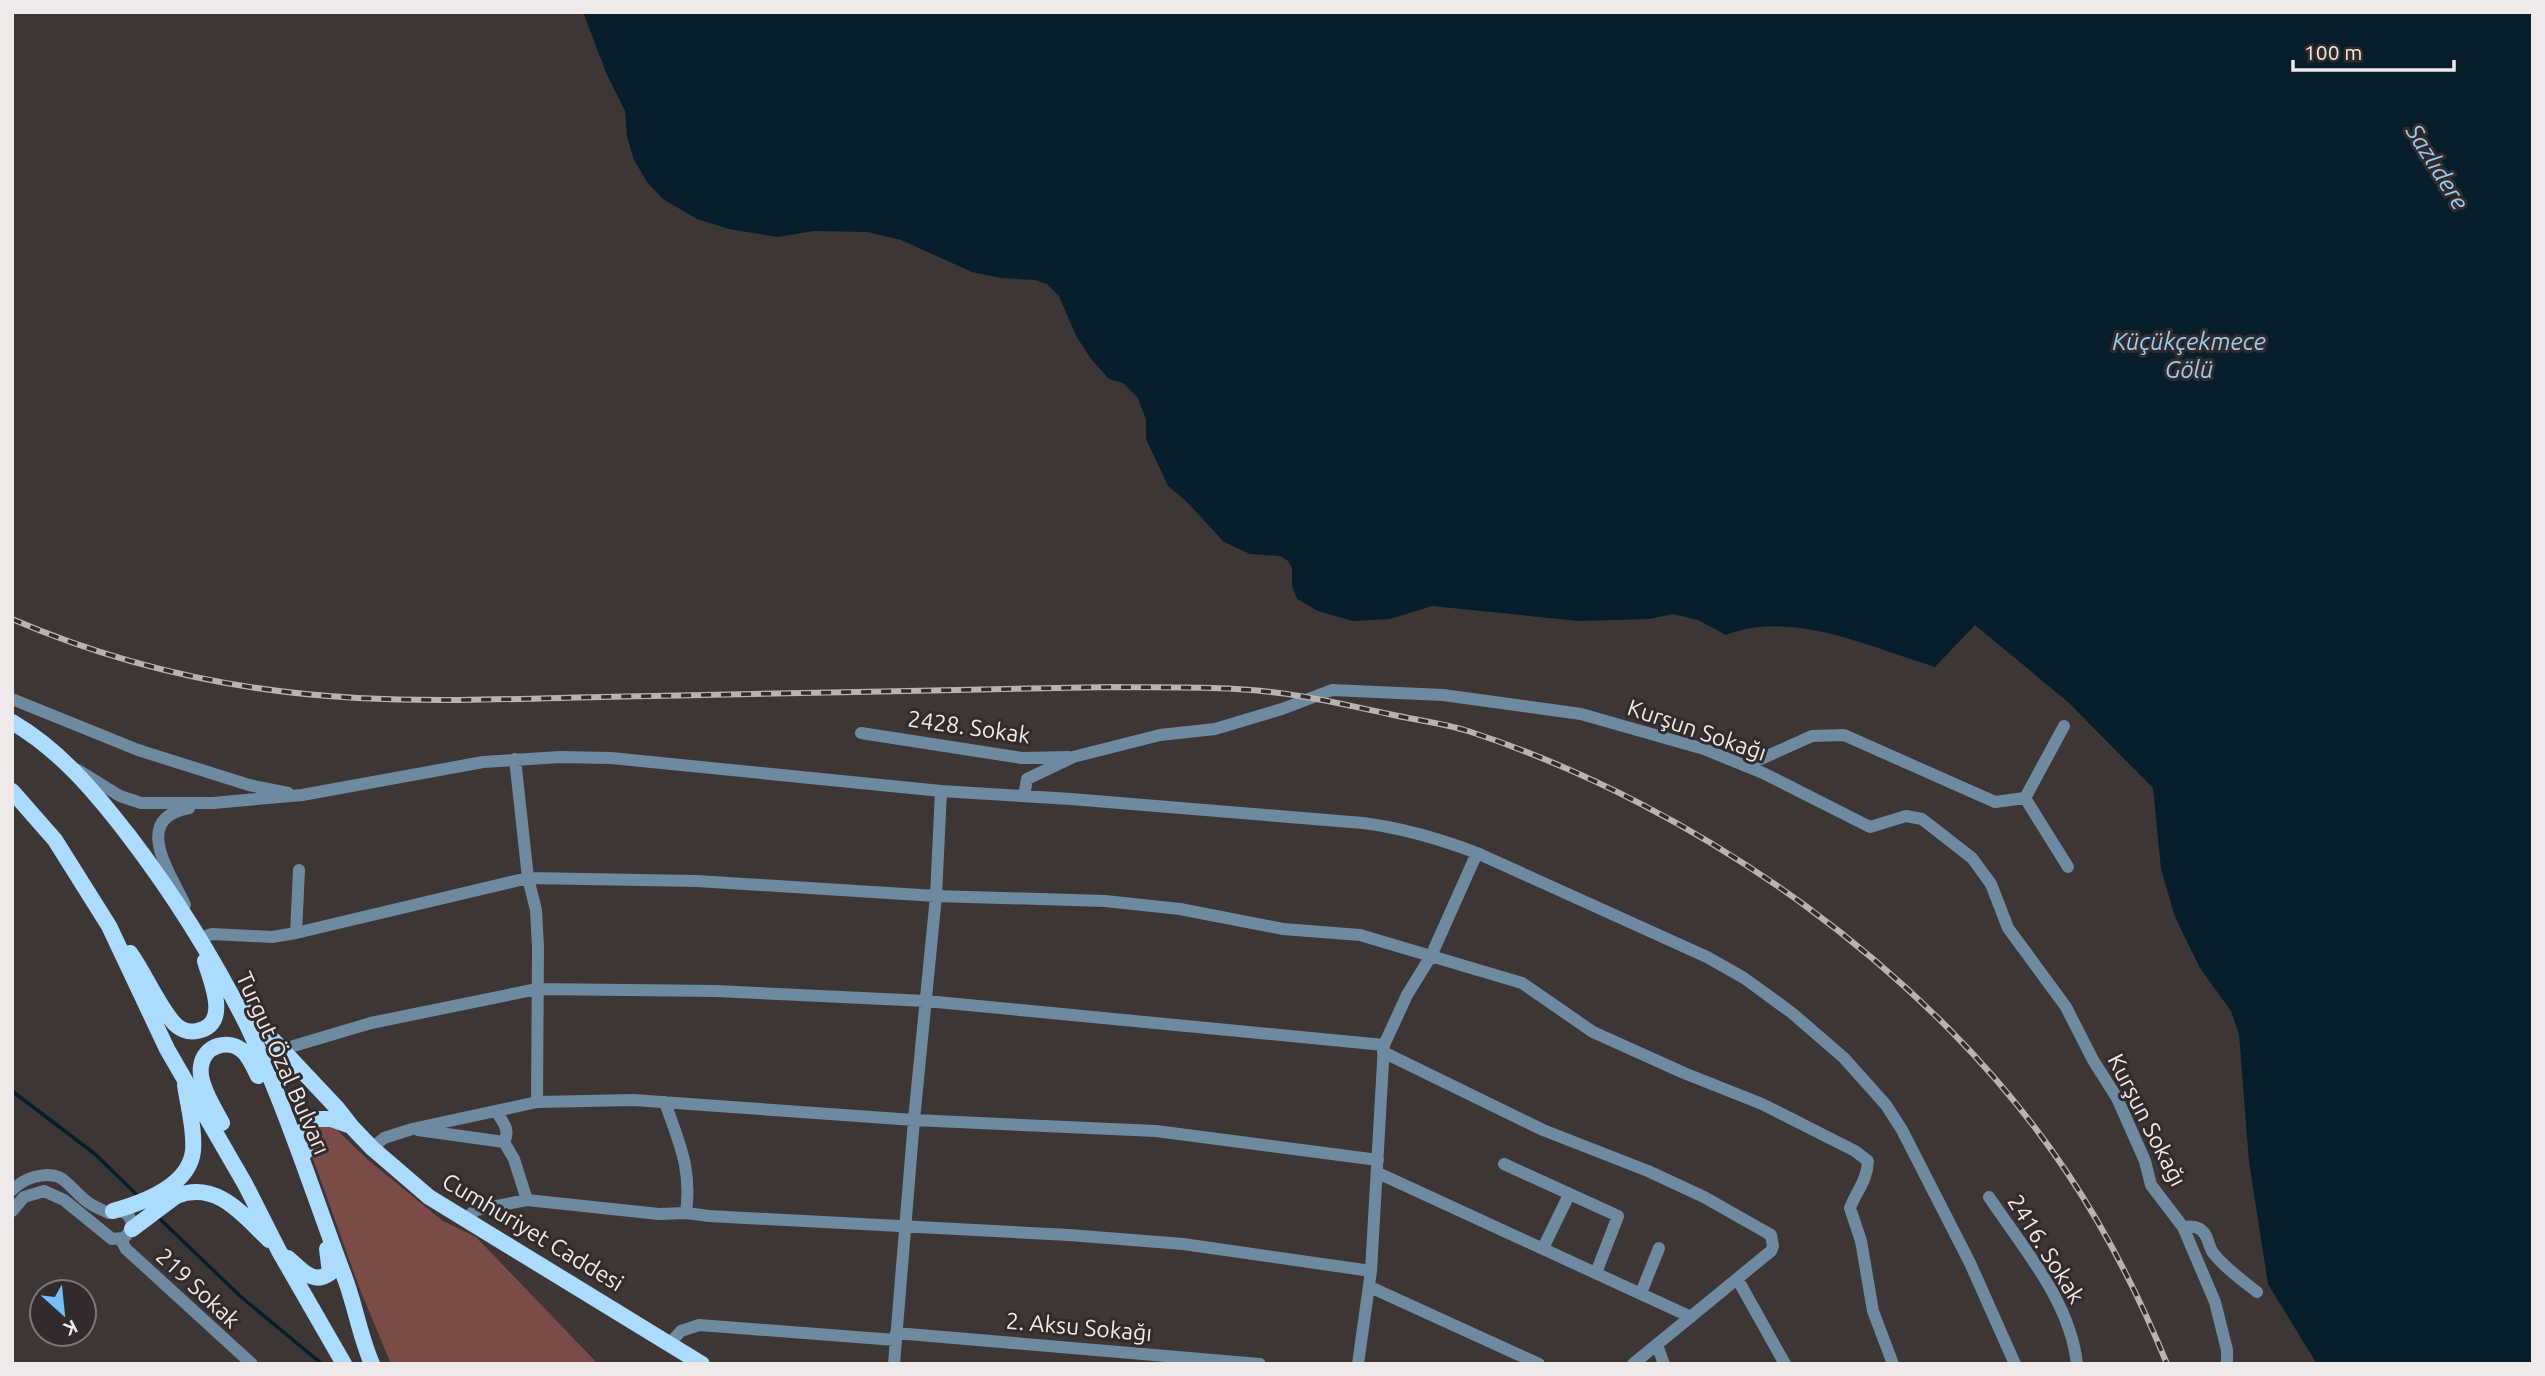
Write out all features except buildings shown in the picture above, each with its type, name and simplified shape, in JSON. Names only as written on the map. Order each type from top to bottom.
[{"type":"main road","name":"Turgut Özal Bulvarı","points":[[12,723],[35,735],[87,782],[145,857],[200,938],[248,1028],[294,1139],[346,1281],[361,1339],[372,1364]]},
{"type":"main road","points":[[12,791],[55,841],[109,926],[143,971],[171,1019],[185,1031],[203,1029],[211,1024],[217,1015],[200,938]]},
{"type":"main road","points":[[109,926],[167,1049],[344,1364]]},
{"type":"main road","name":"Cumhuriyet Caddesi","points":[[231,995],[372,1148],[429,1197],[702,1364]]},
{"type":"main road","points":[[261,1215],[242,1162],[201,1077],[201,1066],[210,1049],[226,1044],[242,1050],[294,1139]]},
{"type":"main road","points":[[111,1212],[137,1204],[156,1194],[186,1171],[191,1160],[193,1137],[184,1076]]},
{"type":"main road","points":[[126,1234],[183,1193],[219,1196],[232,1203],[279,1251],[312,1278],[319,1279],[330,1273],[328,1252],[310,1182],[303,1140],[304,1130],[315,1119],[323,1118],[351,1126]]},
{"type":"street","name":"Kurşun Sokağı","points":[[1024,796],[1027,779],[1073,757],[1160,735],[1215,729],[1282,709],[1332,690],[1443,695],[1581,714],[1704,749],[1745,766],[1870,828],[1906,816],[1922,819],[1972,858],[1991,884],[2008,928],[2066,1007],[2093,1060],[2117,1098],[2145,1161],[2151,1185],[2183,1227],[2215,1302],[2227,1350],[2227,1364]]},
{"type":"street","points":[[12,699],[138,750],[248,785],[302,795]]},
{"type":"street","points":[[2025,798],[2064,726]]},
{"type":"street","name":"2428. Sokak","points":[[861,733],[1022,758],[1073,757]]},
{"type":"street","points":[[1745,766],[1812,736],[1844,734],[1995,802],[2025,798]]},
{"type":"street","points":[[63,761],[120,796],[141,803],[214,803],[302,795],[456,766],[515,759],[611,758],[941,791],[1381,825],[1411,831],[1477,853],[1707,957],[1744,978],[1792,1013],[1844,1058],[1886,1105],[1902,1130],[1970,1263],[2015,1364]]},
{"type":"street","points":[[515,759],[528,878],[537,922],[537,1102]]},
{"type":"street","points":[[894,1364],[936,896],[941,791]]},
{"type":"street","points":[[2025,798],[2068,867]]},
{"type":"street","points":[[214,803],[174,812],[157,831],[157,842],[200,938],[212,934],[272,937],[296,933],[528,878],[697,881],[936,896],[1105,901],[1180,909],[1283,929],[1360,934],[1522,983],[1593,1032],[1762,1104],[1855,1151],[1868,1161],[1867,1177],[1856,1192],[1850,1209],[1861,1241],[1873,1311],[1893,1364]]},
{"type":"street","points":[[1358,1364],[1370,1287],[1383,1048],[1407,995],[1431,956],[1477,853]]},
{"type":"street","points":[[296,933],[299,870]]},
{"type":"street","points":[[280,1050],[371,1023],[537,989],[716,991],[926,1001],[1383,1048],[1543,1130],[1648,1171],[1766,1230],[1773,1240],[1771,1251],[1633,1364]]},
{"type":"street","points":[[372,1148],[384,1138],[412,1129],[537,1102],[633,1100],[914,1120],[1156,1131],[1378,1167],[1691,1317]]},
{"type":"street","points":[[665,1102],[688,1170],[686,1213]]},
{"type":"street","points":[[496,1111],[506,1126],[508,1136],[505,1142]]},
{"type":"street","points":[[412,1129],[505,1142]]},
{"type":"street","points":[[505,1142],[514,1159],[527,1200]]},
{"type":"street","points":[[1504,1164],[1618,1216],[1596,1273]]},
{"type":"street","points":[[12,1190],[34,1177],[49,1175],[60,1178],[88,1203],[111,1212],[126,1213],[131,1220],[126,1234],[112,1239],[64,1200],[44,1191],[24,1197],[12,1211]]},
{"type":"street","points":[[1543,1248],[1569,1195]]},
{"type":"street","name":"2416. Sokak","points":[[1989,1197],[2048,1285],[2064,1314],[2075,1345],[2077,1364]]},
{"type":"street","points":[[465,1219],[476,1210],[527,1200],[659,1214],[686,1213],[1182,1244],[1371,1271]]},
{"type":"street","points":[[103,1230],[103,1221],[111,1212]]},
{"type":"street","name":"Kurşun Sokağı","points":[[2183,1227],[2193,1226],[2200,1229],[2208,1237],[2210,1250],[2224,1266],[2257,1292]]},
{"type":"street","name":"219 Sokak","points":[[126,1234],[126,1249],[251,1364]]},
{"type":"street","points":[[1641,1293],[1659,1248]]},
{"type":"street","points":[[1738,1280],[1785,1364]]},
{"type":"street","points":[[1370,1287],[1539,1364]]},
{"type":"street","name":"2. Aksu Sokağı","points":[[670,1343],[681,1331],[699,1325],[1259,1364]]},
{"type":"street","points":[[1657,1345],[1664,1364]]},
{"type":"shaded area","points":[[324,1123],[335,1128],[368,1160],[443,1221],[476,1237],[598,1364],[391,1364],[359,1287],[310,1150],[315,1125]]},
{"type":"water","name":"Küçükçekmece Gölü","points":[[583,12],[2533,12],[2533,1364],[2317,1364],[2268,1284],[2249,1162],[2239,1034],[2231,1011],[2200,968],[2175,917],[2161,869],[2153,788],[2068,702],[1975,625],[1935,667],[1831,634],[1777,626],[1751,628],[1726,635],[1698,620],[1673,614],[1649,619],[1579,621],[1432,606],[1390,619],[1353,621],[1318,611],[1297,599],[1292,585],[1292,568],[1288,561],[1280,556],[1250,554],[1224,542],[1186,501],[1168,486],[1146,439],[1146,420],[1138,398],[1123,383],[1109,379],[1091,359],[1076,336],[1059,296],[1047,284],[972,272],[901,240],[868,232],[814,231],[777,237],[729,229],[697,219],[663,199],[647,182],[634,160],[627,136],[625,111],[607,75]]},
{"type":"waterway","points":[[12,1091],[95,1154],[136,1194]]},
{"type":"waterway","points":[[160,1219],[240,1296],[322,1364]]},
{"type":"railway","points":[[12,619],[53,636],[138,663],[225,683],[314,695],[469,700],[1110,687],[1211,688],[1301,696],[1468,731],[1554,763],[1640,803],[1723,851],[1804,904],[1879,964],[1950,1030],[2013,1100],[2068,1174],[2122,1267],[2167,1364]]},
{"type":"water label","name":"Sazlıdere","points":[[2437,167]]}]
